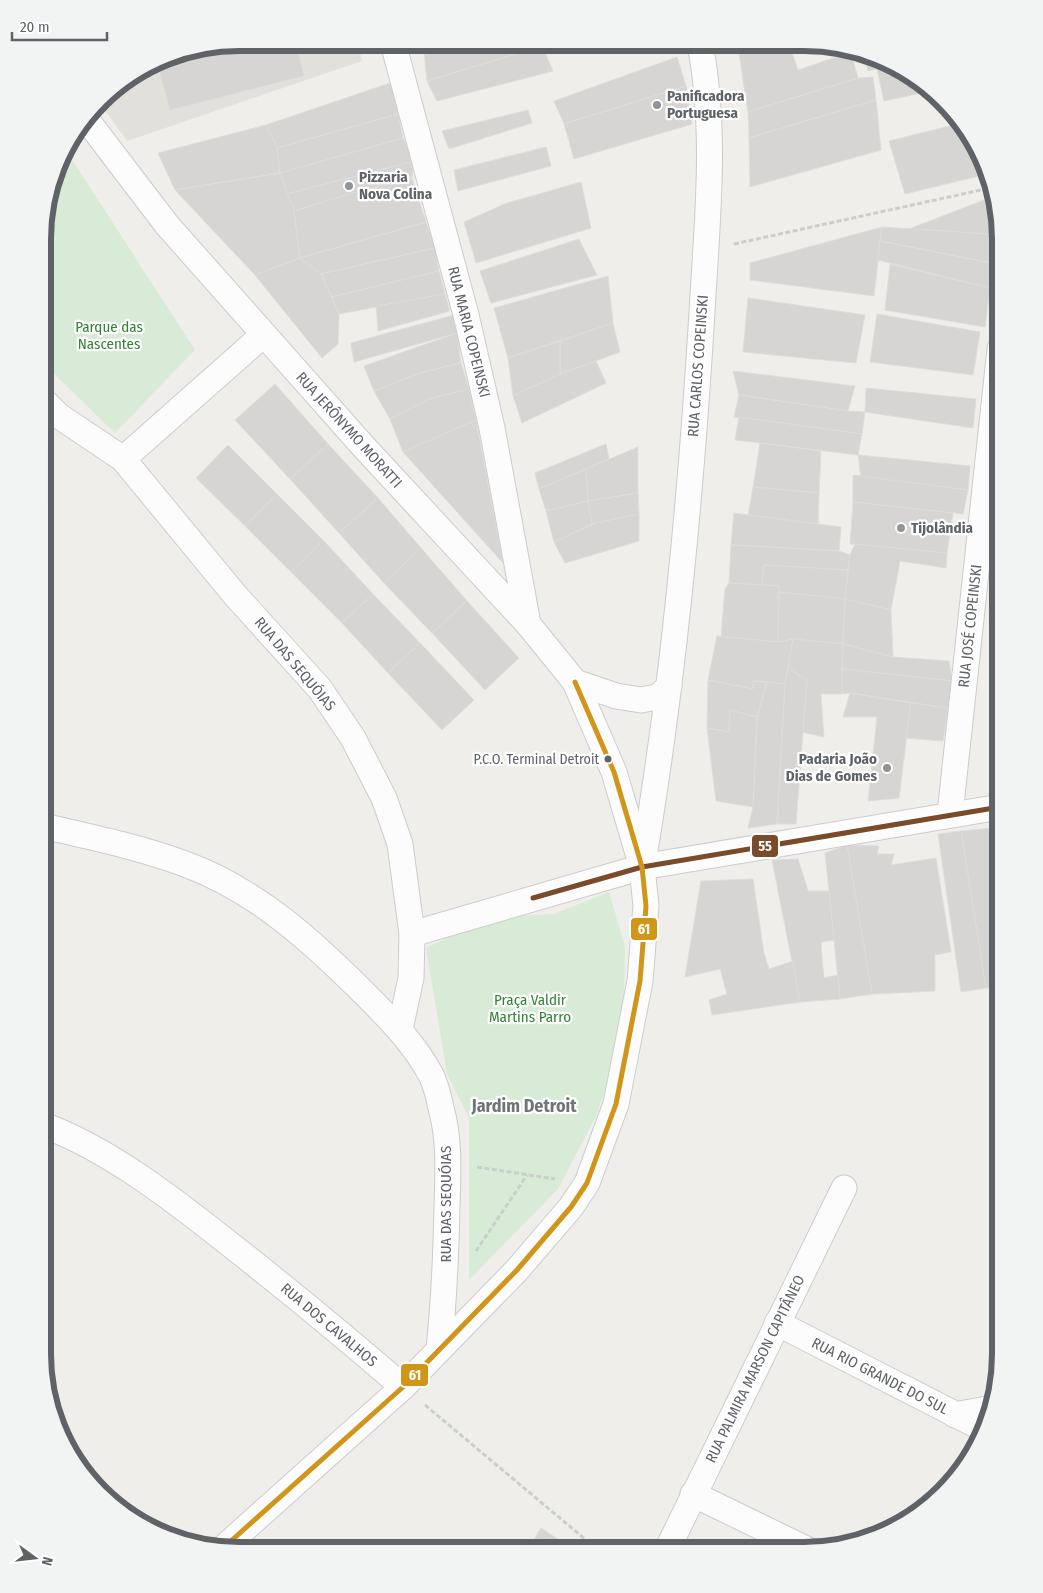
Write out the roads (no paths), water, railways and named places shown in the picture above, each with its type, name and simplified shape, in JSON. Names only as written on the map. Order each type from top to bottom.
[{"type":"street","name":"RUA MARIA COPEINSKI","points":[[395,51],[435,196],[488,410],[528,624]]},
{"type":"street","name":"RUA CARLOS COPEINSKI","points":[[642,866],[669,687],[691,464],[709,199],[709,103],[701,51]]},
{"type":"street","name":"RUA JERÔNYMO MORATTI","points":[[90,124],[167,225],[363,446],[528,624],[575,682],[614,772],[642,866]]},
{"type":"street","points":[[123,460],[263,335]]},
{"type":"street","name":"RUA DAS SEQUÓIAS","points":[[51,408],[59,416],[123,460],[236,595],[320,689],[353,738],[384,798],[400,844],[412,934],[411,978],[400,1029],[432,1076],[442,1110],[448,1163],[444,1299],[439,1349]]},
{"type":"street","name":"RUA JOSÉ COPEINSKI","points":[[950,814],[992,423]]},
{"type":"street","points":[[575,682],[616,696],[641,700],[657,697],[669,687]]},
{"type":"street","points":[[412,934],[642,866],[992,808]]},
{"type":"street","points":[[51,828],[117,843],[186,865],[231,886],[286,921],[327,956],[400,1029]]},
{"type":"street","points":[[231,1541],[403,1387],[517,1270],[571,1207],[587,1183],[616,1104],[640,981],[646,906],[642,866]]},
{"type":"street","name":"RUA DOS CAVALHOS","points":[[51,1129],[116,1161],[186,1210],[282,1285],[403,1387]]},
{"type":"street","name":"RUA PALMIRA MARSON CAPITÂNEO","points":[[671,1542],[844,1188]]},
{"type":"street","name":"RUA RIO GRANDE DO SUL","points":[[777,1323],[977,1426]]},
{"type":"street","points":[[955,1415],[983,1410]]},
{"type":"street","points":[[693,1494],[792,1542]]},
{"type":"place","name":"Panificadora Portuguesa","points":[[657,105]]},
{"type":"place","name":"Pizzaria Nova Colina","points":[[349,186]]},
{"type":"place","name":"Tijolândia","points":[[901,528]]},
{"type":"place","name":"P.C.O. Terminal Detroit","points":[[608,759]]},
{"type":"place","name":"Padaria João Dias de Gomes","points":[[887,768]]},
{"type":"district","name":"Jardim Detroit","points":[[524,1106]]},
{"type":"park label","name":"Parque das Nascentes","points":[[109,336]]},
{"type":"park label","name":"Praça Valdir Martins Parro","points":[[530,1008]]}]
